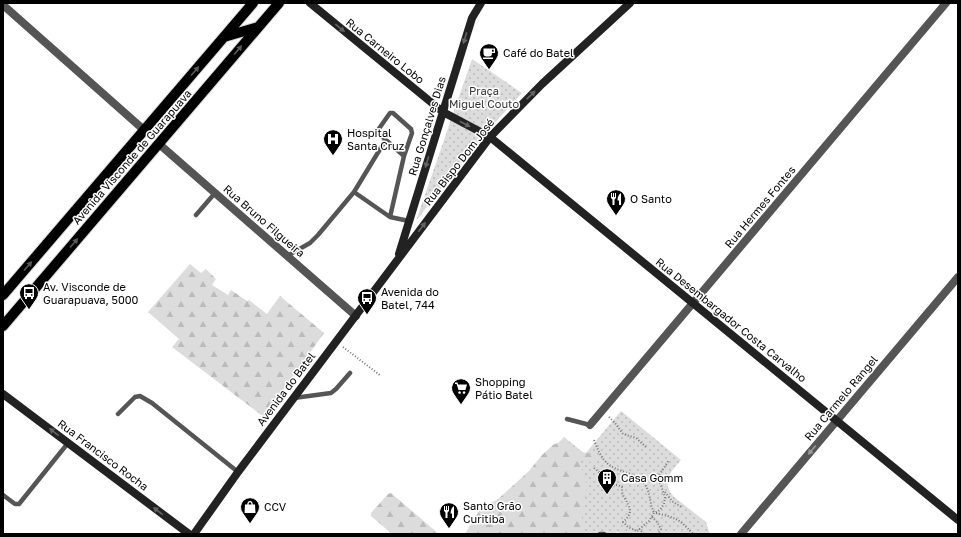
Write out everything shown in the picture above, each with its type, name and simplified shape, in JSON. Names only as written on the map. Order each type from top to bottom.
[{"type":"main road","name":"Avenida Visconde de Guarapuava","points":[[3,295],[253,3]]},
{"type":"main road","name":"Avenida Visconde de Guarapuava","points":[[3,326],[279,3]]},
{"type":"main road","name":"Rua Carneiro Lobo","points":[[310,3],[443,112],[490,137]]},
{"type":"main road","name":"Rua Gonçalves Dias","points":[[398,258],[472,18],[481,3]]},
{"type":"main road","name":"Rua Bispo Dom José","points":[[398,258],[490,137],[542,84],[630,3]]},
{"type":"main road","points":[[224,37],[258,27]]},
{"type":"main road","name":"Rua Desembargador Costa Carvalho","points":[[490,137],[958,520]]},
{"type":"main road","name":"Avenida do Batel","points":[[194,534],[238,472],[398,258]]},
{"type":"main road","name":"Rua Francisco Rocha","points":[[3,394],[189,534]]},
{"type":"street","name":"Rua Hermes Fontes","points":[[590,425],[946,3]]},
{"type":"street","points":[[3,5],[144,130]]},
{"type":"street","name":"Rua Bruno Filgueira","points":[[159,144],[356,316]]},
{"type":"street","name":"Rua Carmelo Rangel","points":[[741,534],[958,277]]},
{"type":"lane","points":[[390,217],[404,156],[412,133],[411,129],[393,113],[390,114],[378,130],[378,133],[385,141],[404,156]]},
{"type":"lane","points":[[287,256],[310,243],[354,192],[385,141]]},
{"type":"lane","points":[[354,192],[390,217],[409,221]]},
{"type":"lane","points":[[196,215],[215,193]]},
{"type":"lane","points":[[293,399],[331,393],[350,373]]},
{"type":"lane","points":[[118,414],[135,397],[140,396],[152,403],[238,472]]},
{"type":"lane","points":[[567,419],[590,425]]},
{"type":"lane","points":[[3,495],[15,504],[19,504],[68,443]]},
{"type":"path","points":[[336,342],[381,376]]},
{"type":"path","points":[[609,417],[623,434],[636,438],[646,447]]},
{"type":"path","points":[[594,440],[606,464],[615,469],[634,475],[643,481],[648,489],[654,513]]},
{"type":"path","points":[[669,460],[660,474],[660,483],[672,501],[681,506]]},
{"type":"path","points":[[594,468],[600,473],[604,482],[617,484],[622,487],[623,496],[627,500],[630,509],[629,516],[623,522],[626,526],[644,534]]},
{"type":"path","points":[[638,532],[654,513],[660,510],[664,504],[664,491]]},
{"type":"path","points":[[654,513],[667,515],[679,520],[693,534]]},
{"type":"path","points":[[652,517],[660,526],[661,529],[658,534]]},
{"type":"green space","name":"Praça Miguel Couto","points":[[472,59],[522,93],[480,139],[416,221]]},
{"type":"green space","points":[[190,264],[201,273],[206,269],[216,279],[212,285],[228,295],[231,290],[247,301],[249,300],[267,314],[280,296],[324,333],[264,417],[172,347],[179,339],[148,312]]},
{"type":"green space","points":[[621,411],[681,460],[669,476],[669,490],[673,496],[706,522],[710,534],[620,534],[617,532],[615,534],[474,534],[484,519],[564,437],[585,454]]},
{"type":"green space","points":[[564,440],[582,452],[591,454],[595,458],[595,461],[593,462],[581,461],[580,465],[586,478],[587,487],[582,518],[584,527],[583,534],[465,534],[481,508],[498,499],[529,471],[542,455],[553,445]]},
{"type":"green space","points":[[391,493],[439,534],[392,534],[371,516],[371,513],[388,494]]},
{"type":"place","name":"Café do Batel","points":[[489,70]]},
{"type":"place","name":"Hospital Santa Cruz","points":[[333,156]]},
{"type":"place","name":"O Santo","points":[[616,216]]},
{"type":"place","name":"Av. Visconde de Guarapuava, 5000","points":[[29,310]]},
{"type":"place","name":"Avenida do Batel, 744","points":[[367,315]]},
{"type":"place","name":"Shopping Pátio Batel","points":[[461,405]]},
{"type":"place","name":"Casa Gomm","points":[[607,495]]},
{"type":"place","name":"CCV","points":[[250,524]]},
{"type":"place","name":"Santo Grão Curitiba","points":[[449,529]]}]
